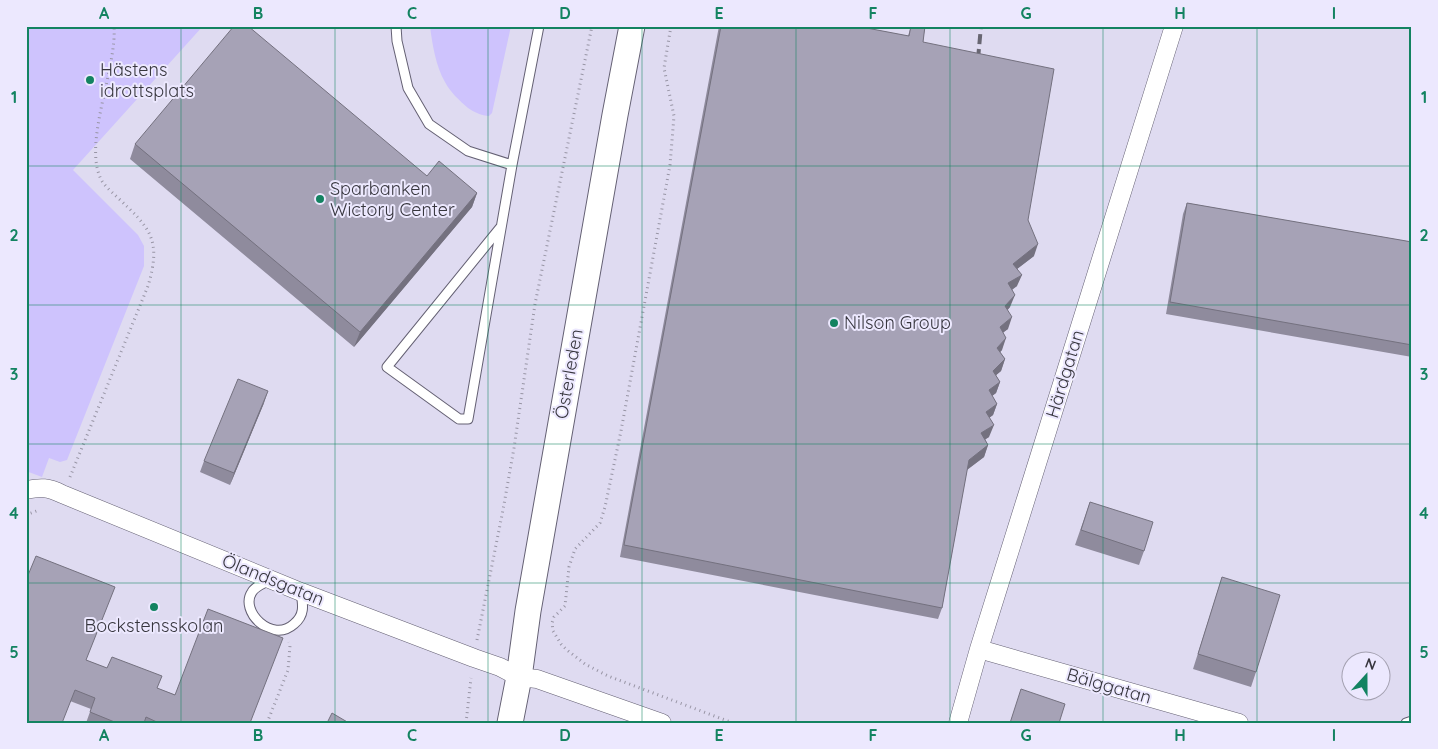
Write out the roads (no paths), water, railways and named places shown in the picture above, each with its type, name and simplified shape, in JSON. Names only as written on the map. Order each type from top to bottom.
[{"type":"main road","name":"Österleden","points":[[510,723],[520,676],[528,611],[614,115],[632,26]]},
{"type":"street","name":"Härdgatan","points":[[958,723],[979,648],[1174,26]]},
{"type":"street","name":"Ölandsgatan","points":[[26,490],[50,488],[301,592],[520,676],[537,679],[662,723]]},
{"type":"street","name":"Bälggatan","points":[[979,648],[1239,723]]},
{"type":"lane","points":[[396,26],[397,41],[408,88],[429,124],[468,151],[512,165]]},
{"type":"lane","points":[[500,228],[387,367],[460,420],[468,419],[500,228],[539,26]]},
{"type":"lane","points":[[271,579],[252,590],[248,599],[255,618],[272,630],[282,631],[300,619],[303,607],[301,592]]},
{"type":"lane","points":[[1406,723],[1412,721]]},
{"type":"railway","points":[[978,59],[981,26]]},
{"type":"place","name":"Hästens idrottsplats","points":[[90,80]]},
{"type":"place","name":"Sparbanken Wictory Center","points":[[320,199]]},
{"type":"place","name":"Nilson Group","points":[[834,323]]},
{"type":"place","name":"Bockstensskolan","points":[[154,607]]}]
